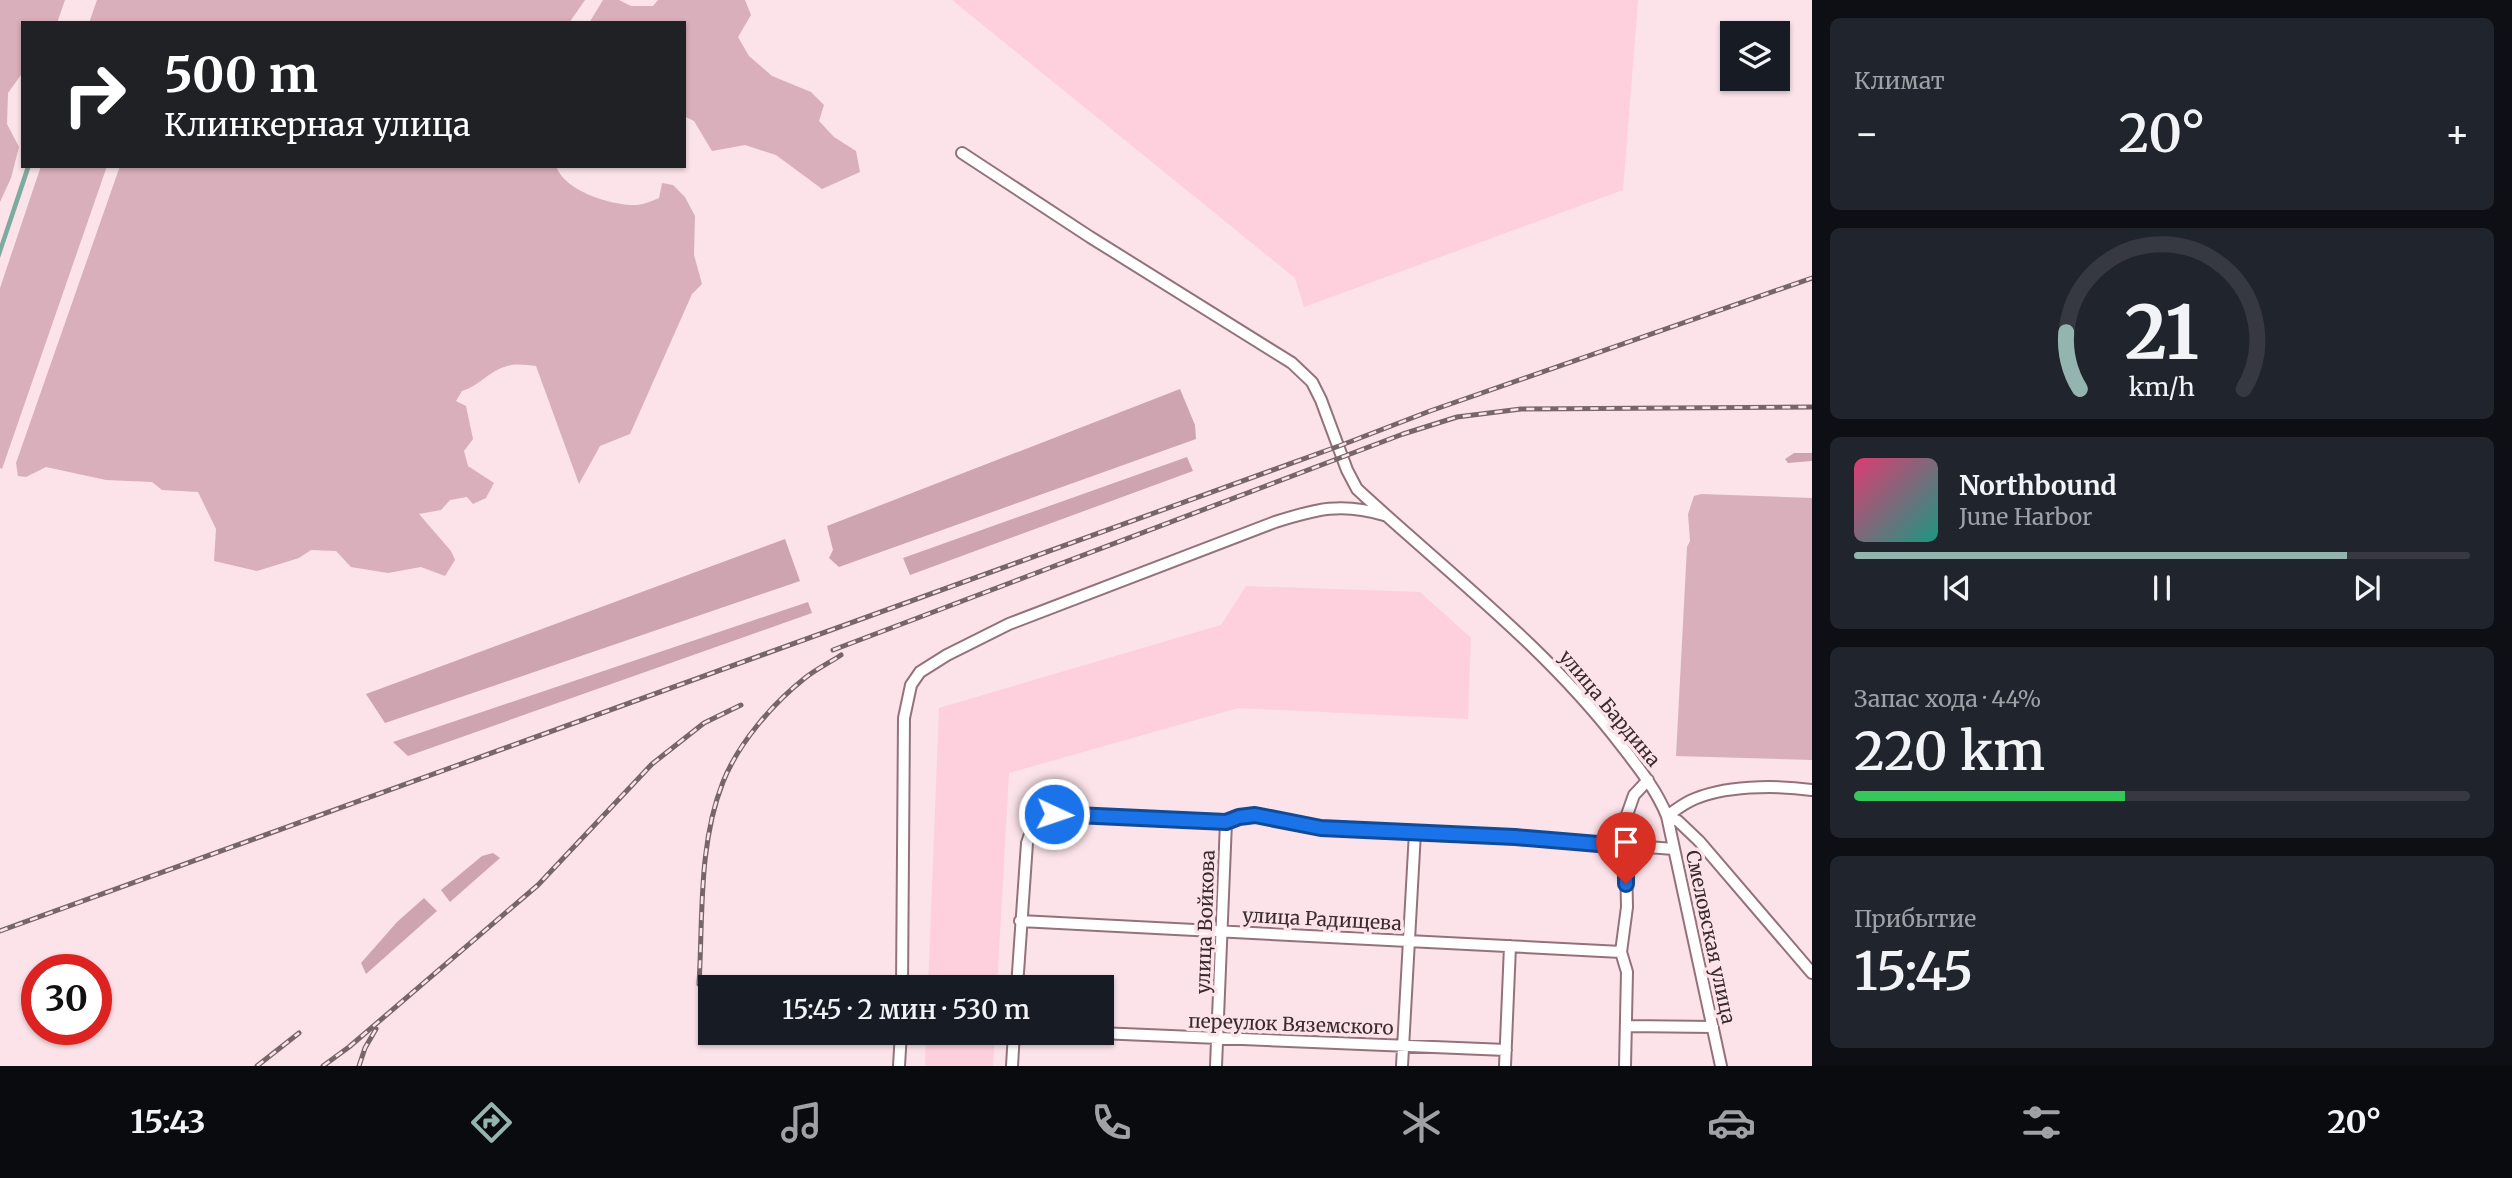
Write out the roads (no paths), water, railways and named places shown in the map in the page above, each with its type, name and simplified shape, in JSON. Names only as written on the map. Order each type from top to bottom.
[{"type":"street","name":"улица Бардина","points":[[962,153],[1090,237],[1292,363],[1312,382],[1357,489],[1539,652],[1604,722],[1648,780],[1667,816],[1678,821],[1693,835],[1812,973]]},
{"type":"street","points":[[902,975],[904,718],[911,685],[920,672],[947,655],[1009,624],[1275,522],[1336,506],[1363,509],[1386,516]]},
{"type":"street","points":[[1625,1066],[1627,972],[1622,952],[1627,907],[1626,860],[1622,846],[1627,809],[1634,795],[1648,780]]},
{"type":"street","points":[[1667,816],[1692,800],[1713,794],[1757,788],[1812,790]]},
{"type":"street","points":[[1018,975],[1027,843],[1036,822],[1044,816],[1054,814],[1226,822],[1255,815],[1321,828],[1674,849]]},
{"type":"street","name":"Смеловская улица","points":[[1667,816],[1721,1066]]},
{"type":"street","name":"улица Войкова","points":[[1216,1066],[1226,822]]},
{"type":"street","points":[[1402,1066],[1415,832]]},
{"type":"street","name":"улица Радищева","points":[[1020,921],[1622,952]]},
{"type":"street","points":[[1505,1066],[1510,946]]},
{"type":"street","points":[[1627,1026],[1713,1027]]},
{"type":"street","name":"переулок Вяземского","points":[[1114,1034],[1506,1050]]},
{"type":"street","points":[[899,1066],[900,1045]]},
{"type":"street","points":[[1012,1066],[1013,1045]]},
{"type":"railway","points":[[0,931],[1430,411],[1812,278]]},
{"type":"railway","points":[[833,650],[1403,434],[1457,417],[1521,409],[1812,407]]},
{"type":"railway","points":[[699,975],[705,856],[715,806],[729,768],[747,739],[780,700],[805,678],[841,655]]},
{"type":"railway","points":[[323,1066],[349,1047],[538,885],[652,764],[704,723],[741,705]]},
{"type":"railway","points":[[359,1066],[376,1029]]},
{"type":"railway","points":[[257,1066],[299,1033]]}]
